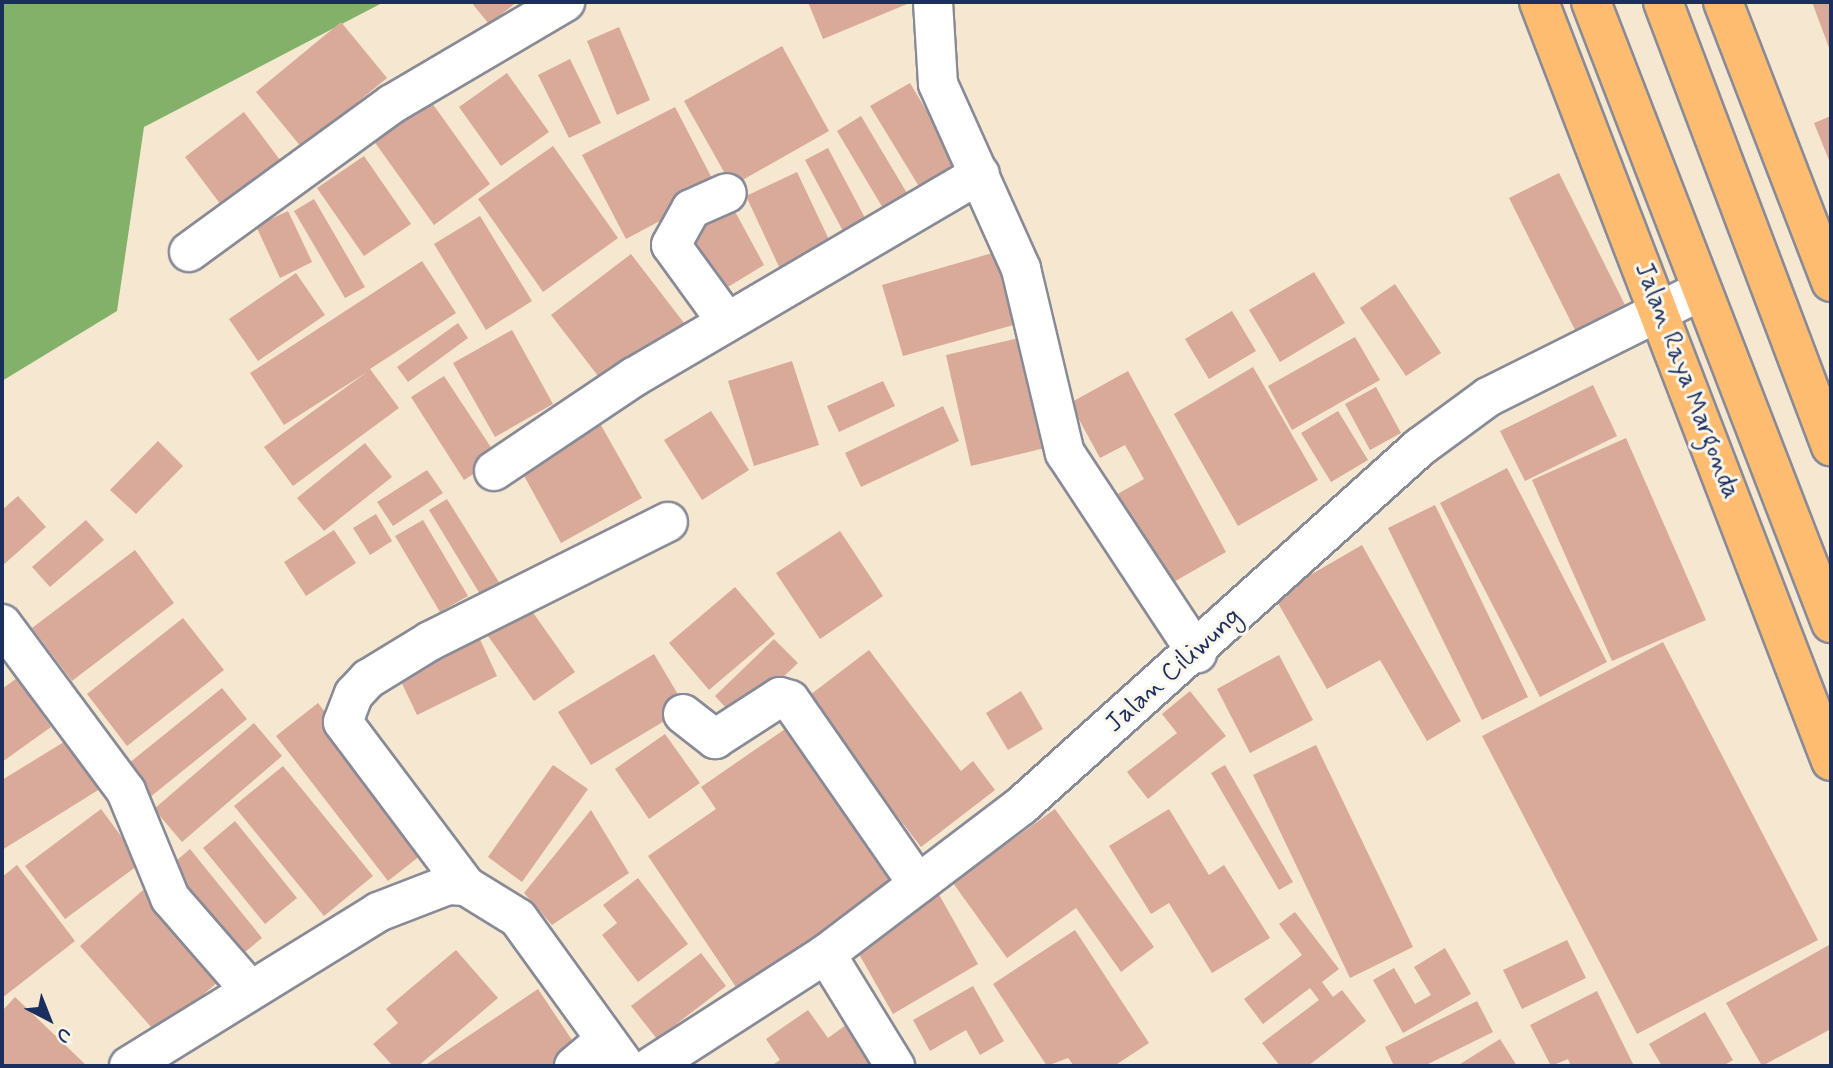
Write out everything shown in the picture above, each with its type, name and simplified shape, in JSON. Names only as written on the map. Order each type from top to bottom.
[{"type":"highway","name":"Jalan Raya Margonda","points":[[1539,2],[1659,307],[1831,761]]},
{"type":"highway","name":"Jalan Raya Margonda","points":[[1591,2],[1831,623]]},
{"type":"highway","points":[[1663,2],[1831,446]]},
{"type":"highway","points":[[1723,2],[1831,282]]},
{"type":"street","points":[[189,252],[392,104],[565,2]]},
{"type":"street","points":[[933,2],[938,84],[981,174],[1021,269],[1065,453],[1197,653]]},
{"type":"street","points":[[494,471],[727,322],[981,174]]},
{"type":"street","points":[[727,193],[691,209],[671,245],[727,322]]},
{"type":"street","name":"Jalan Ciliwung","points":[[652,1066],[826,954],[1021,806],[1197,653],[1420,447],[1488,397],[1659,307],[1701,291]]},
{"type":"street","points":[[573,1066],[615,1053],[518,918],[466,886],[343,722],[354,694],[368,679],[430,641],[668,522]]},
{"type":"street","points":[[2,624],[126,791],[170,898],[249,989]]},
{"type":"street","points":[[683,714],[715,739],[780,697],[790,700],[918,884]]},
{"type":"street","points":[[129,1066],[249,989],[417,893],[466,886]]},
{"type":"street","points":[[826,954],[895,1066]]},
{"type":"green space","points":[[2,2],[384,2],[144,127],[117,311],[2,381]]},
{"type":"building","points":[[471,2],[517,2],[489,24]]},
{"type":"building","points":[[808,2],[912,2],[823,39]]},
{"type":"building","points":[[1812,2],[1831,2],[1831,53]]},
{"type":"building","points":[[341,22],[387,78],[302,148],[256,92]]},
{"type":"building","points":[[619,27],[650,100],[617,115],[587,41]]},
{"type":"building","points":[[782,46],[829,131],[732,186],[684,101]]},
{"type":"building","points":[[570,59],[601,123],[569,138],[538,75]]},
{"type":"building","points":[[507,73],[549,132],[501,166],[459,107]]},
{"type":"building","points":[[910,83],[962,170],[923,193],[870,106]]},
{"type":"building","points":[[427,96],[490,184],[434,225],[371,137]]},
{"type":"building","points":[[675,107],[718,190],[626,239],[582,155]]},
{"type":"building","points":[[244,112],[283,164],[224,209],[185,157]]},
{"type":"building","points":[[861,116],[914,205],[890,220],[837,131]]},
{"type":"building","points":[[1831,116],[1831,165],[1814,123]]},
{"type":"building","points":[[553,146],[618,238],[543,292],[478,199]]},
{"type":"building","points":[[828,148],[874,235],[851,246],[805,160]]},
{"type":"building","points":[[364,156],[411,224],[364,256],[317,188]]},
{"type":"building","points":[[797,172],[832,246],[781,271],[746,196]]},
{"type":"building","points":[[1559,173],[1631,317],[1581,342],[1509,198]]},
{"type":"building","points":[[314,199],[365,287],[345,298],[294,211]]},
{"type":"building","points":[[732,206],[764,265],[718,293],[684,242]]},
{"type":"building","points":[[288,211],[312,262],[280,278],[256,226]]},
{"type":"building","points":[[480,216],[532,301],[486,330],[434,244]]},
{"type":"building","points":[[996,252],[1017,324],[903,356],[882,285]]},
{"type":"building","points":[[631,254],[684,323],[605,385],[551,315]]},
{"type":"building","points":[[422,261],[456,313],[370,369],[399,408],[293,486],[264,447],[367,372],[284,425],[250,373]]},
{"type":"building","points":[[1314,272],[1345,323],[1280,362],[1249,310]]},
{"type":"building","points":[[296,273],[325,315],[258,361],[229,319]]},
{"type":"building","points":[[1395,284],[1441,353],[1406,376],[1360,308]]},
{"type":"building","points":[[1232,311],[1256,351],[1209,379],[1185,339]]},
{"type":"building","points":[[458,323],[468,338],[408,382],[397,367]]},
{"type":"building","points":[[512,330],[553,404],[495,437],[453,363]]},
{"type":"building","points":[[1355,337],[1380,380],[1292,430],[1268,386]]},
{"type":"building","points":[[1019,338],[1045,448],[971,466],[946,355]]},
{"type":"building","points":[[792,361],[819,445],[754,466],[728,381]]},
{"type":"building","points":[[1253,367],[1318,480],[1238,526],[1174,414]]},
{"type":"building","points":[[1128,371],[1226,552],[1165,587],[1114,496],[1144,479],[1125,445],[1100,458],[1070,403]]},
{"type":"building","points":[[444,376],[498,458],[464,480],[411,397]]},
{"type":"building","points":[[883,381],[895,406],[839,432],[827,406]]},
{"type":"building","points":[[1593,385],[1617,436],[1525,481],[1500,431]]},
{"type":"building","points":[[1376,387],[1401,433],[1370,450],[1345,404]]},
{"type":"building","points":[[943,406],[959,441],[861,487],[845,453]]},
{"type":"building","points":[[711,411],[749,470],[702,500],[664,440]]},
{"type":"building","points":[[1338,411],[1368,460],[1331,482],[1301,433]]},
{"type":"building","points":[[597,418],[642,498],[561,543],[517,463]]},
{"type":"building","points":[[1626,438],[1706,620],[1612,661],[1532,480]]},
{"type":"building","points":[[158,441],[183,466],[136,514],[110,490]]},
{"type":"building","points":[[365,443],[392,477],[324,531],[297,498]]},
{"type":"building","points":[[1507,468],[1607,662],[1540,697],[1440,503]]},
{"type":"building","points":[[427,470],[443,493],[393,526],[377,502]]},
{"type":"building","points":[[18,496],[46,527],[2,566],[2,510]]},
{"type":"building","points":[[447,499],[502,587],[483,599],[429,510]]},
{"type":"building","points":[[1435,505],[1528,697],[1482,720],[1388,528]]},
{"type":"building","points":[[376,514],[392,541],[370,555],[353,528]]},
{"type":"building","points":[[86,520],[104,540],[50,587],[32,567]]},
{"type":"building","points":[[423,520],[468,596],[440,612],[395,536]]},
{"type":"building","points":[[334,530],[356,563],[306,596],[284,562]]},
{"type":"building","points":[[840,531],[883,596],[820,639],[776,573]]},
{"type":"building","points":[[1362,545],[1461,721],[1427,741],[1380,660],[1327,689],[1274,596]]},
{"type":"building","points":[[135,550],[174,603],[72,681],[32,628]]},
{"type":"building","points":[[735,587],[775,634],[709,690],[669,643]]},
{"type":"building","points":[[529,607],[575,672],[534,701],[488,636]]},
{"type":"building","points":[[183,618],[224,670],[127,746],[87,694]]},
{"type":"building","points":[[477,633],[497,676],[417,715],[397,673]]},
{"type":"building","points":[[774,639],[798,663],[737,720],[715,696]]},
{"type":"building","points":[[1663,642],[1818,940],[1637,1034],[1482,736]]},
{"type":"building","points":[[869,650],[961,771],[973,761],[995,790],[921,847],[806,698]]},
{"type":"building","points":[[654,654],[686,708],[591,765],[558,712]]},
{"type":"building","points":[[1279,655],[1313,720],[1250,753],[1217,689]]},
{"type":"building","points":[[17,678],[51,727],[2,762],[2,689]]},
{"type":"building","points":[[222,688],[247,719],[149,798],[123,768]]},
{"type":"building","points":[[1021,691],[1043,729],[1008,750],[986,713]]},
{"type":"building","points":[[1190,691],[1226,736],[1148,799],[1127,772],[1177,733],[1162,714]]},
{"type":"building","points":[[318,703],[430,848],[388,881],[276,736]]},
{"type":"building","points":[[254,723],[282,756],[182,842],[154,809]]},
{"type":"building","points":[[788,727],[896,887],[740,993],[648,856],[716,809],[701,787]]},
{"type":"building","points":[[665,734],[700,783],[649,819],[615,769]]},
{"type":"building","points":[[72,737],[103,787],[2,850],[2,780]]},
{"type":"building","points":[[1316,745],[1413,947],[1350,978],[1253,775]]},
{"type":"building","points":[[553,765],[588,789],[522,882],[488,857]]},
{"type":"building","points":[[1225,765],[1293,882],[1279,890],[1211,773]]},
{"type":"building","points":[[283,766],[373,876],[324,916],[234,806]]},
{"type":"building","points":[[101,809],[141,863],[65,919],[25,866]]},
{"type":"building","points":[[1055,809],[1154,947],[1121,972],[1076,908],[1007,958],[953,883]]},
{"type":"building","points":[[1169,809],[1209,875],[1224,865],[1270,938],[1212,973],[1169,903],[1151,914],[1109,846]]},
{"type":"building","points":[[591,810],[629,873],[552,925],[524,893]]},
{"type":"building","points":[[235,821],[297,898],[265,924],[203,848]]},
{"type":"building","points":[[190,849],[262,938],[234,961],[163,872]]},
{"type":"building","points":[[17,865],[75,941],[2,998],[2,877]]},
{"type":"building","points":[[638,878],[688,944],[638,982],[602,935],[617,923],[603,905]]},
{"type":"building","points":[[143,890],[221,979],[158,1035],[80,946]]},
{"type":"building","points":[[937,891],[978,964],[893,1014],[851,940]]},
{"type":"building","points":[[1295,912],[1339,969],[1322,982],[1333,997],[1342,990],[1366,1021],[1308,1066],[1280,1066],[1262,1043],[1319,1000],[1310,988],[1263,1024],[1244,999],[1302,955],[1279,924]]},
{"type":"building","points":[[1075,930],[1149,1043],[1114,1066],[1074,1066],[1068,1058],[1047,1066],[993,984]]},
{"type":"building","points":[[1567,940],[1586,978],[1522,1009],[1503,970]]},
{"type":"building","points":[[1829,945],[1831,1029],[1762,1066],[1726,1003]]},
{"type":"building","points":[[1445,948],[1471,994],[1403,1033],[1373,980],[1394,968],[1415,1004],[1431,995],[1414,967]]},
{"type":"building","points":[[456,950],[498,998],[418,1066],[393,1066],[373,1044],[398,1023],[386,1009]]},
{"type":"building","points":[[701,953],[726,986],[657,1039],[631,1006]]},
{"type":"building","points":[[973,986],[1004,1041],[980,1055],[966,1030],[930,1051],[913,1020]]},
{"type":"building","points":[[538,989],[578,1049],[553,1066],[424,1066]]},
{"type":"building","points":[[1597,991],[1634,1066],[1571,1066],[1568,1059],[1551,1066],[1530,1025]]},
{"type":"building","points":[[15,997],[87,1066],[2,1066],[2,1011]]},
{"type":"building","points":[[1477,1001],[1493,1032],[1424,1066],[1394,1066],[1385,1047]]},
{"type":"building","points":[[808,1010],[828,1038],[857,1017],[875,1066],[771,1066],[780,1060],[766,1039]]},
{"type":"building","points":[[1705,1012],[1733,1060],[1723,1066],[1662,1066],[1649,1044]]},
{"type":"building","points":[[1500,1039],[1517,1066],[1457,1066]]}]
